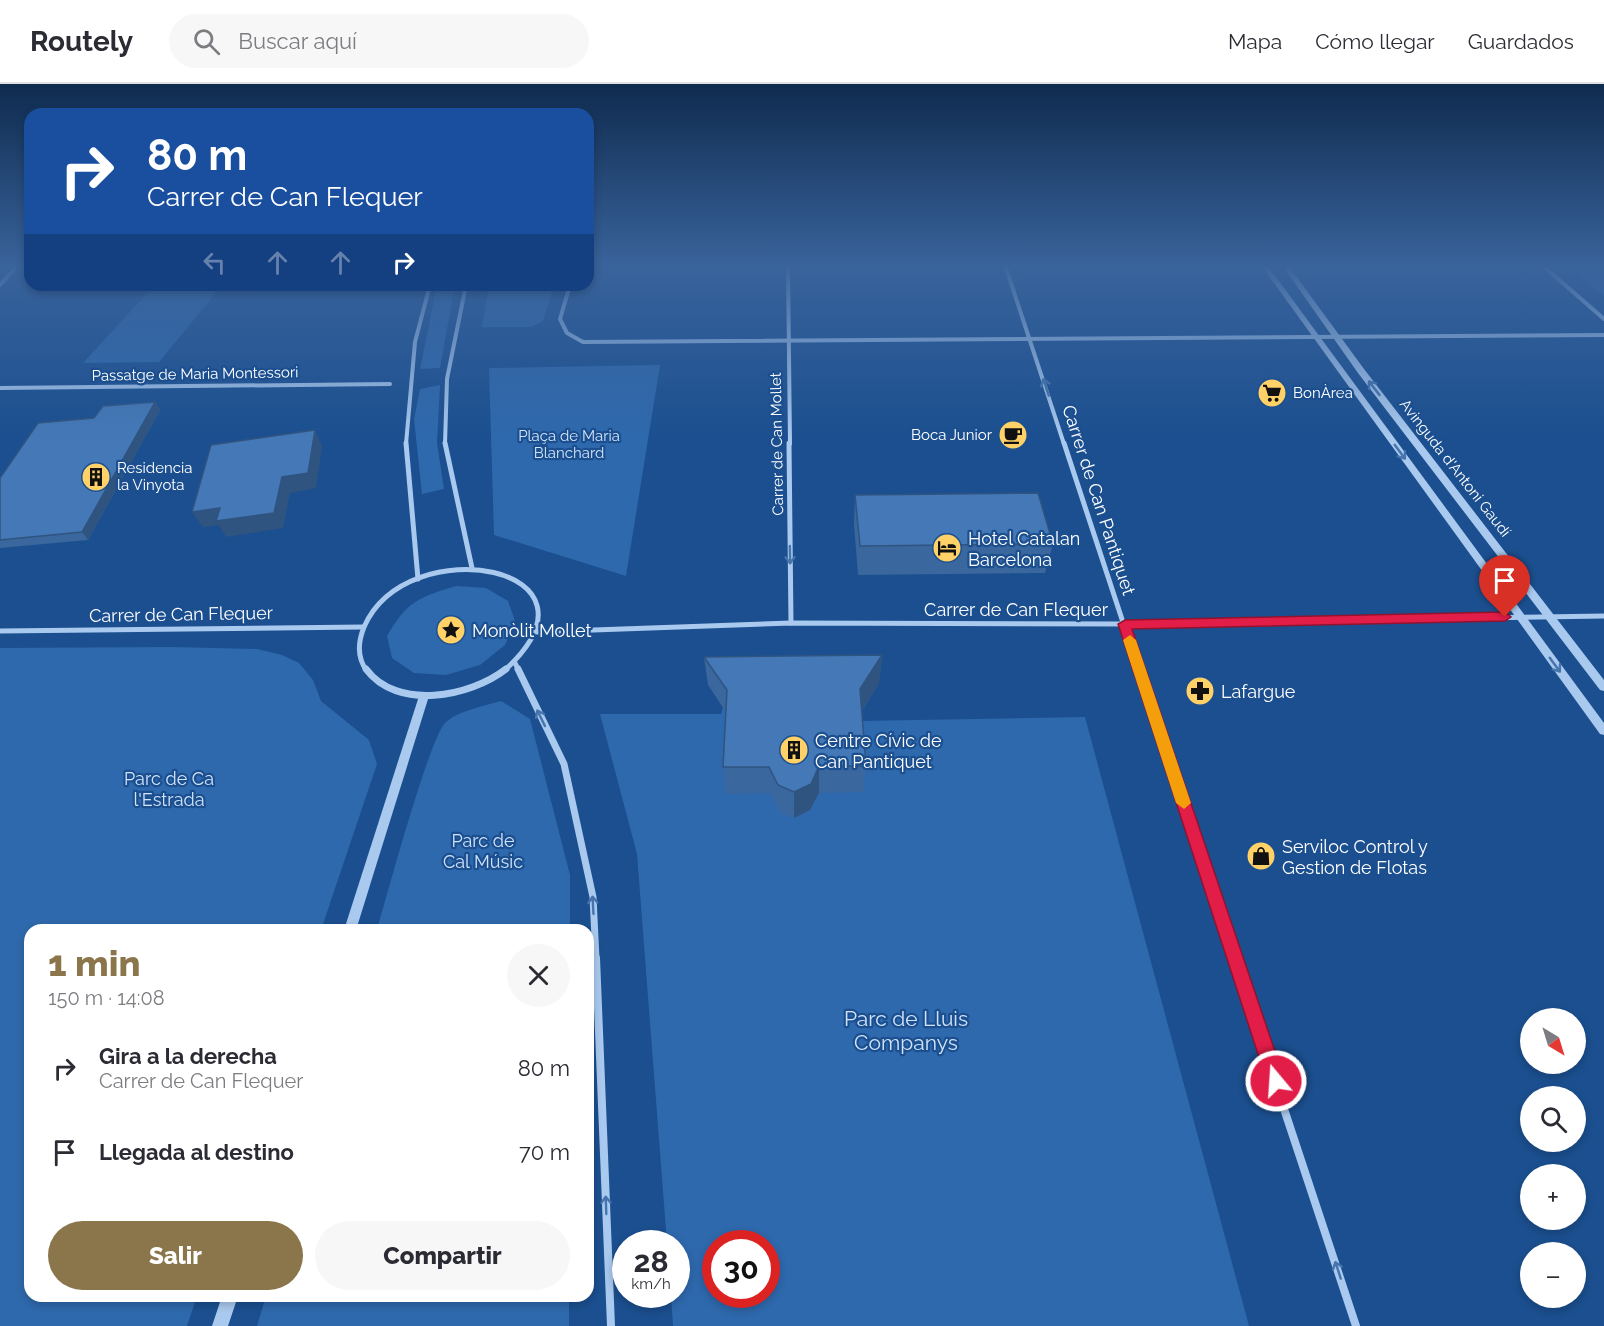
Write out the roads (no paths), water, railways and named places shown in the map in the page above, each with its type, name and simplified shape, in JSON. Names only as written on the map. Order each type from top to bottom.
[{"type":"street","points":[[418,579],[405,450],[415,342],[420,323]]},
{"type":"street","points":[[458,323],[447,379],[444,438],[472,568]]},
{"type":"street","points":[[562,323],[567,333],[583,342],[1604,335]]},
{"type":"street","name":"Carrer de Can Mollet","points":[[788,323],[790,623]]},
{"type":"street","name":"Carrer de Can Pantiquet","points":[[1025,323],[1356,1326]]},
{"type":"street","name":"Avinguda d'Antoni Gaudí","points":[[1305,323],[1604,731]]},
{"type":"street","name":"Avinguda d'Antoni Gaudí","points":[[1326,323],[1604,687]]},
{"type":"street","name":"Passatge de Maria Montessori","points":[[0,388],[390,384]]},
{"type":"street","points":[[472,568],[503,573],[526,587],[538,607],[537,632],[528,648],[515,663],[487,682],[453,693],[424,696],[393,691],[373,680],[361,665],[357,646],[363,627],[375,608],[394,592],[418,579],[445,571],[472,568]]},
{"type":"street","name":"Carrer de Can Flequer","points":[[537,632],[790,623],[1125,624],[1604,616]]},
{"type":"street","name":"Carrer de Can Flequer","points":[[0,632],[363,627]]},
{"type":"street","points":[[515,663],[564,764],[593,897],[611,1326]]},
{"type":"street","points":[[352,924],[424,696]]},
{"type":"street","points":[[220,1326],[228,1302]]},
{"type":"place","name":"BonÀrea","points":[[1272,393]]},
{"type":"place","name":"Boca Junior","points":[[1013,435]]},
{"type":"place","name":"Residencia la Vinyota","points":[[96,477]]},
{"type":"place","name":"Hotel Catalan Barcelona","points":[[947,548]]},
{"type":"place","name":"Monòlit Mollet","points":[[451,630]]},
{"type":"place","name":"Lafargue","points":[[1200,691]]},
{"type":"place","name":"Centre Cívic de Can Pantiquet","points":[[794,750]]},
{"type":"place","name":"Serviloc Control y Gestion de Flotas","points":[[1261,856]]},
{"type":"park label","name":"Plaça de Maria Blanchard","points":[[569,444]]},
{"type":"park label","name":"Parc de Ca l'Estrada","points":[[169,788]]},
{"type":"park label","name":"Parc de Cal Músic","points":[[483,850]]},
{"type":"park label","name":"Parc de Lluis Companys","points":[[906,1030]]}]
